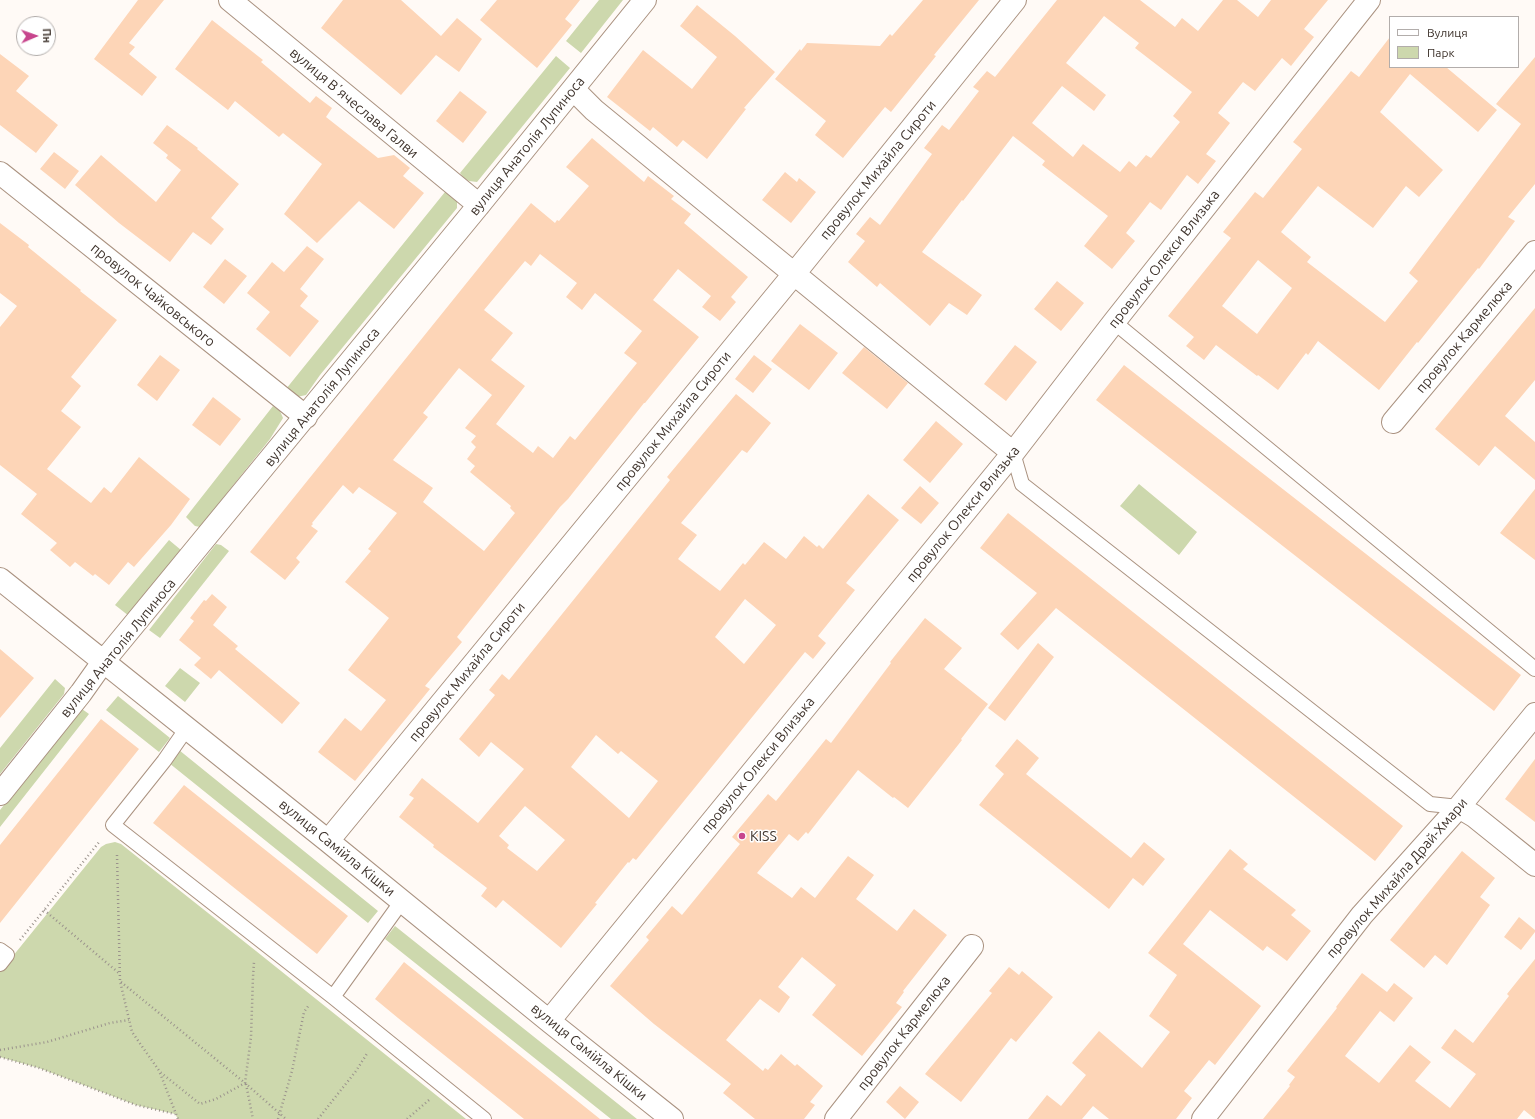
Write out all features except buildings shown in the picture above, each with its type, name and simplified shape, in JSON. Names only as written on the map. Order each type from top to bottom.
[{"type":"street","name":"вулиця Вʼячеслава Галви","points":[[230,0],[479,205]]},
{"type":"street","name":"вулиця Анатолія Лупиноса","points":[[0,794],[104,662],[306,417],[645,0]]},
{"type":"street","name":"провулок Михайла Сироти","points":[[328,841],[794,274],[1015,0]]},
{"type":"street","name":"провулок Олекси Влизька","points":[[549,1021],[1013,452],[1369,0]]},
{"type":"street","points":[[573,89],[594,110],[1013,452]]},
{"type":"street","name":"провулок Чайковського","points":[[0,174],[306,417]]},
{"type":"street","name":"провулок Кармелюка","points":[[1393,422],[1535,252]]},
{"type":"street","name":"вулиця Самійла Кішки","points":[[0,579],[328,841],[672,1119]]},
{"type":"street","name":"провулок Михайла Драй-Хмари","points":[[1202,1119],[1362,915],[1459,807],[1535,714]]},
{"type":"street","points":[[1459,807],[1474,816],[1535,865]]},
{"type":"street","name":"провулок Кармелюка","points":[[836,1119],[972,946]]},
{"type":"lane","points":[[1114,322],[1535,669]]},
{"type":"lane","points":[[1013,452],[1022,484],[1430,804],[1459,807]]},
{"type":"lane","points":[[187,728],[116,828],[258,938],[484,1119]]},
{"type":"lane","points":[[327,993],[402,901]]},
{"type":"path","points":[[2,956],[116,828]]},
{"type":"path","points":[[116,828],[120,981],[132,1032],[160,1072],[178,1119]]},
{"type":"path","points":[[44,910],[120,974]]},
{"type":"path","points":[[253,1119],[245,1083],[251,1037],[252,977],[258,938]]},
{"type":"path","points":[[120,981],[245,1083],[286,1119]]},
{"type":"path","points":[[278,1119],[292,1071],[304,1012],[327,993]]},
{"type":"path","points":[[0,1050],[47,1042],[110,1023],[129,1020]]},
{"type":"path","points":[[318,1119],[356,1071],[380,1035]]},
{"type":"path","points":[[0,1057],[39,1068],[136,1105],[175,1114]]},
{"type":"path","points":[[160,1072],[200,1104],[216,1099],[245,1083]]},
{"type":"path","points":[[407,1119],[444,1087]]},
{"type":"green space","points":[[599,0],[623,0],[581,53],[566,41]]},
{"type":"green space","points":[[556,56],[570,68],[477,182],[469,181],[464,178],[460,173]]},
{"type":"green space","points":[[449,187],[457,199],[457,208],[320,375],[306,395],[297,397],[286,389]]},
{"type":"green space","points":[[273,406],[280,411],[283,418],[270,439],[200,527],[195,526],[186,517]]},
{"type":"green space","points":[[1139,484],[1197,532],[1179,555],[1120,506]]},
{"type":"green space","points":[[169,540],[181,550],[129,616],[115,605]]},
{"type":"green space","points":[[216,544],[221,545],[229,551],[160,638],[149,630]]},
{"type":"green space","points":[[180,668],[200,683],[185,702],[165,686]]},
{"type":"green space","points":[[55,679],[65,688],[64,694],[0,774],[0,748]]},
{"type":"green space","points":[[118,696],[170,738],[159,752],[106,710]]},
{"type":"green space","points":[[82,709],[89,714],[0,827],[0,810]]},
{"type":"green space","points":[[179,750],[378,911],[368,923],[169,763]]},
{"type":"green space","points":[[115,842],[121,844],[466,1119],[178,1119],[175,1114],[136,1105],[39,1068],[0,1057],[0,972],[101,847]]},
{"type":"green space","points":[[395,926],[637,1119],[611,1119],[385,939]]},
{"type":"place","name":"KISS","points":[[742,836]]}]
